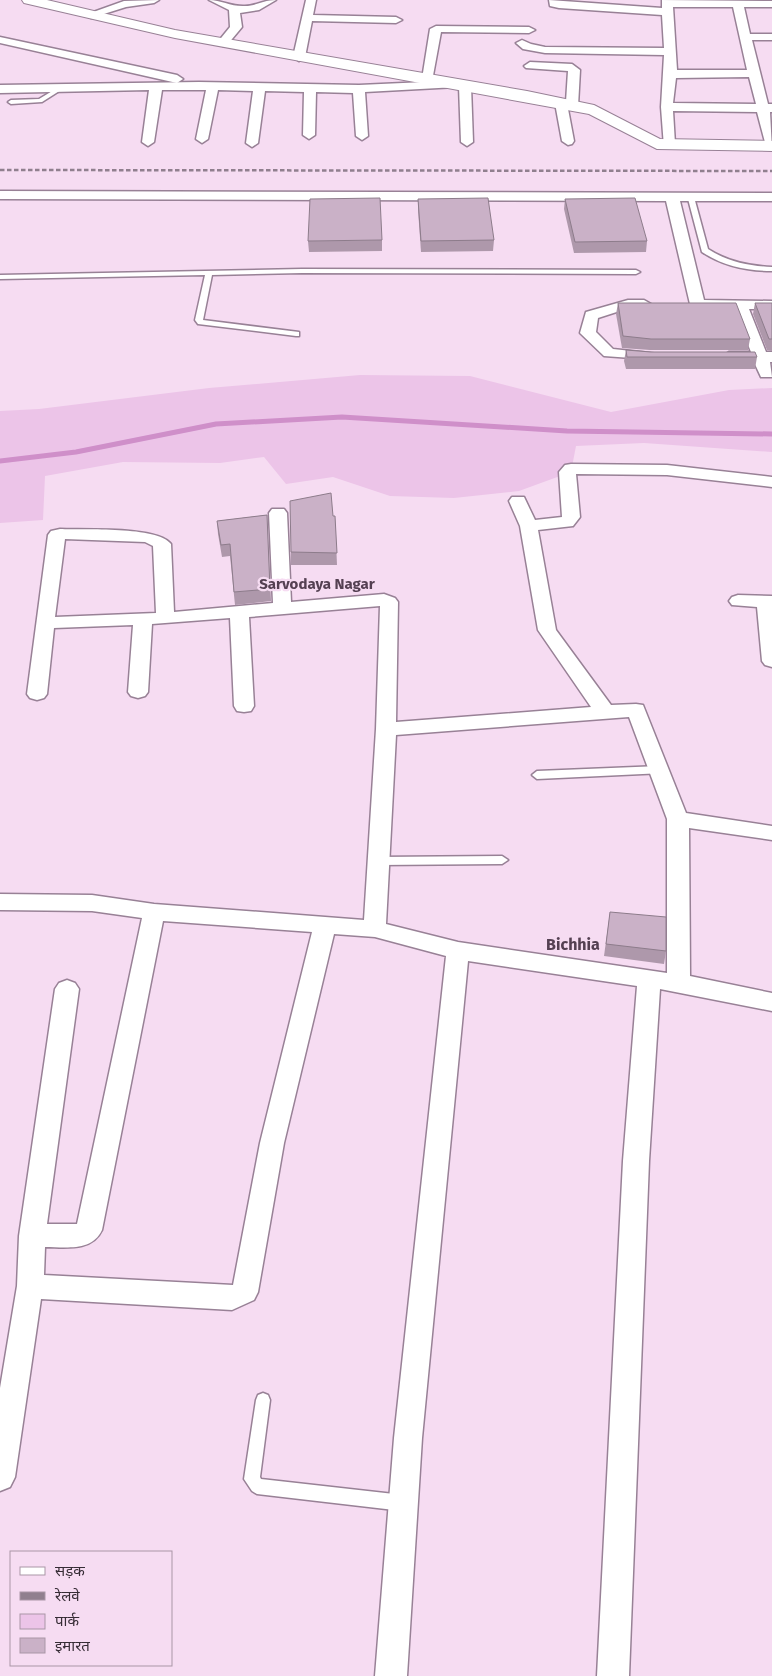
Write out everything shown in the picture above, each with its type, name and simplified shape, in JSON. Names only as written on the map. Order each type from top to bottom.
[{"type":"street","points":[[29,0],[91,16],[223,43],[566,104],[604,114],[648,141],[669,144],[772,146],[766,108],[754,74],[738,5]]},
{"type":"street","points":[[91,16],[124,4],[154,0]]},
{"type":"street","points":[[214,0],[234,11],[260,6],[271,0]]},
{"type":"street","points":[[299,57],[311,0]]},
{"type":"street","points":[[554,0],[554,4],[559,5],[772,4]]},
{"type":"street","points":[[667,5],[671,74],[667,107],[669,144]]},
{"type":"street","points":[[223,43],[236,27],[234,11]]},
{"type":"street","points":[[307,18],[396,20]]},
{"type":"street","points":[[428,79],[436,29],[529,30]]},
{"type":"street","points":[[745,37],[772,37]]},
{"type":"street","points":[[0,40],[106,62],[199,86]]},
{"type":"street","points":[[522,42],[527,47],[545,50],[670,52]]},
{"type":"street","points":[[530,66],[572,68],[574,70],[566,104],[568,141]]},
{"type":"street","points":[[671,74],[754,74]]},
{"type":"street","points":[[0,89],[199,86],[359,89],[459,85]]},
{"type":"street","points":[[459,85],[467,142]]},
{"type":"street","points":[[148,142],[156,87]]},
{"type":"street","points":[[202,139],[213,87]]},
{"type":"street","points":[[252,143],[259,88]]},
{"type":"street","points":[[308,135],[310,89]]},
{"type":"street","points":[[359,89],[362,136]]},
{"type":"street","points":[[667,107],[766,108]]},
{"type":"street","points":[[0,195],[772,197]]},
{"type":"street","points":[[672,197],[697,304]]},
{"type":"street","points":[[657,304],[628,304],[591,315],[588,333],[609,353],[668,357]]},
{"type":"street","points":[[677,304],[772,305]]},
{"type":"street","points":[[740,305],[766,356],[767,374]]},
{"type":"street","points":[[714,357],[766,356]]},
{"type":"street","points":[[529,526],[566,522],[571,517],[567,472],[571,469],[667,470],[772,482]]},
{"type":"street","points":[[518,501],[529,526],[547,630],[605,712]]},
{"type":"street","points":[[278,513],[282,608]]},
{"type":"street","points":[[37,694],[57,535],[149,537],[157,539],[162,544],[165,618]]},
{"type":"street","points":[[45,623],[165,618],[384,600],[389,602],[386,729],[375,929]]},
{"type":"street","points":[[738,601],[769,602],[772,661]]},
{"type":"street","points":[[239,611],[244,706]]},
{"type":"street","points":[[138,692],[143,619]]},
{"type":"street","points":[[386,729],[636,710],[678,819],[679,984]]},
{"type":"street","points":[[678,819],[772,833]]},
{"type":"street","points":[[0,902],[92,903],[154,912],[375,929],[458,950],[649,979],[772,1002]]},
{"type":"street","points":[[32,1236],[82,1235],[89,1230],[154,912]]},
{"type":"street","points":[[30,1286],[232,1298],[245,1292],[272,1143],[325,926]]},
{"type":"street","points":[[392,1676],[408,1438],[458,950]]},
{"type":"street","points":[[613,1676],[636,1161],[649,979]]},
{"type":"street","points":[[0,1477],[30,1286],[32,1236],[67,989]]},
{"type":"lane","points":[[11,102],[40,101],[61,88]]},
{"type":"lane","points":[[690,197],[705,250],[712,255],[750,268],[772,269]]},
{"type":"lane","points":[[0,277],[209,273],[636,272]]},
{"type":"lane","points":[[209,273],[199,320],[201,322],[296,334]]},
{"type":"lane","points":[[536,775],[660,770]]},
{"type":"lane","points":[[378,861],[502,860]]},
{"type":"lane","points":[[263,1400],[252,1479],[257,1486],[403,1503]]},
{"type":"green space","points":[[360,375],[470,376],[611,412],[729,390],[772,388],[772,452],[644,443],[576,446],[571,472],[519,491],[454,498],[390,496],[333,477],[286,484],[264,457],[220,463],[123,462],[45,476],[43,520],[0,523],[0,411],[39,409],[209,388]]},
{"type":"building","points":[[380,198],[382,240],[308,241],[310,199]]},
{"type":"building","points":[[488,198],[494,240],[421,241],[418,199]]},
{"type":"building","points":[[635,198],[647,241],[575,242],[565,199]]},
{"type":"building","points":[[618,303],[736,303],[750,339],[651,339],[623,336]]},
{"type":"building","points":[[755,303],[772,303],[772,339],[769,339]]},
{"type":"building","points":[[626,350],[651,352],[755,352],[757,357],[627,357]]},
{"type":"building","points":[[331,493],[333,516],[335,516],[337,553],[291,552],[290,501]]},
{"type":"building","points":[[267,515],[270,589],[234,592],[230,544],[221,545],[217,521]]},
{"type":"building","points":[[610,912],[666,917],[666,951],[606,944]]},
{"type":"waterway","points":[[0,461],[76,452],[216,424],[342,417],[567,431],[772,434]]},
{"type":"railway","points":[[0,170],[772,171]]},
{"type":"district","name":"Sarvodaya Nagar","points":[[317,584]]},
{"type":"district","name":"Bichhia","points":[[573,944]]}]
